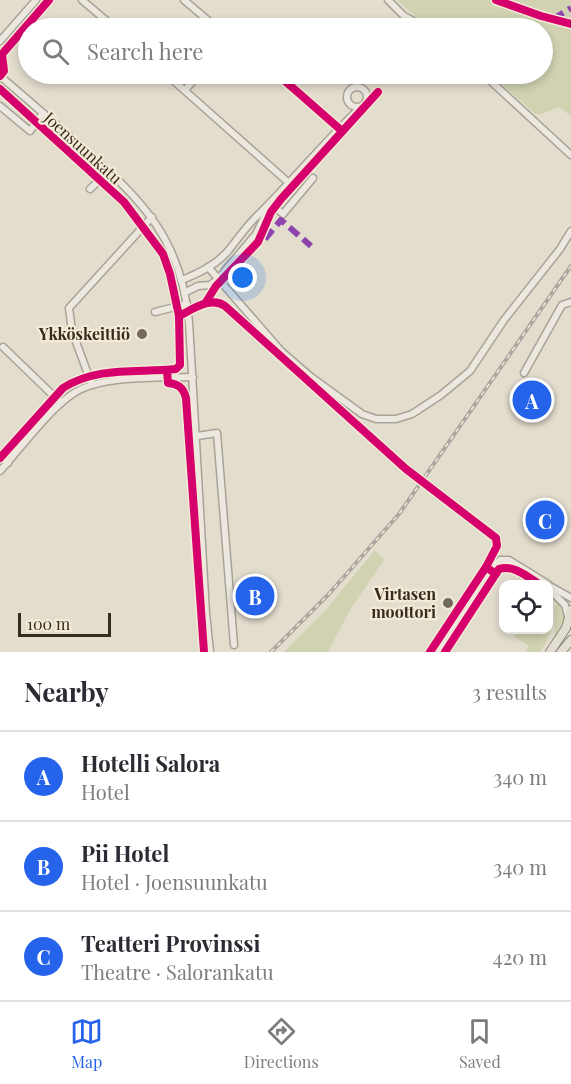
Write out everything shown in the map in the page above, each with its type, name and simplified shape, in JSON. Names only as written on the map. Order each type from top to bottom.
[{"type":"main road","points":[[550,652],[564,633],[570,620]]},
{"type":"main road","points":[[561,652],[571,640]]},
{"type":"street","points":[[20,18],[36,0]]},
{"type":"street","points":[[82,0],[103,18]]},
{"type":"street","points":[[184,0],[205,18]]},
{"type":"street","points":[[388,0],[408,18]]},
{"type":"street","points":[[0,41],[18,20]]},
{"type":"street","name":"Joensuunkatu","points":[[0,76],[132,192],[152,217],[172,252],[188,304],[210,652]]},
{"type":"street","points":[[177,84],[289,183]]},
{"type":"street","points":[[184,90],[190,84]]},
{"type":"street","points":[[494,84],[571,155]]},
{"type":"street","points":[[0,106],[30,131],[43,113]]},
{"type":"street","points":[[182,280],[219,260],[253,220],[271,204],[360,108]]},
{"type":"street","points":[[90,189],[109,171]]},
{"type":"street","points":[[271,204],[283,214],[314,178]]},
{"type":"street","points":[[186,292],[198,286],[210,285],[218,279],[256,234],[271,204]]},
{"type":"street","points":[[92,385],[72,331],[69,308],[152,217]]},
{"type":"street","points":[[208,267],[281,351],[311,377],[362,414],[376,419],[396,419],[422,408],[470,371],[504,320],[560,249],[571,231]]},
{"type":"street","points":[[524,373],[562,305],[571,302]]},
{"type":"street","points":[[155,312],[188,304]]},
{"type":"street","points":[[3,347],[61,403]]},
{"type":"street","points":[[0,471],[61,403],[75,392],[113,380],[193,377]]},
{"type":"street","points":[[197,435],[217,433],[234,645]]},
{"type":"street","points":[[0,456],[8,463]]},
{"type":"street","points":[[437,652],[490,570],[500,560],[509,560],[539,580]]},
{"type":"street","points":[[553,588],[571,598]]},
{"type":"street","points":[[553,592],[565,605],[570,620]]},
{"type":"green space","points":[[397,0],[571,0],[571,116],[559,107],[542,114],[535,114],[502,84],[553,84],[553,18],[420,18]]},
{"type":"green space","points":[[375,550],[384,560],[350,610],[328,652],[284,652],[324,612]]},
{"type":"green space","points":[[559,602],[565,616],[563,626],[555,640],[554,607]]},
{"type":"green space","points":[[515,634],[549,634],[540,652],[525,652],[529,646],[514,636]]},
{"type":"railway","points":[[271,652],[328,595],[399,514],[571,266]]},
{"type":"marked path","points":[[553,19],[571,8]]},
{"type":"marked path","points":[[265,239],[281,220],[311,246]]},
{"type":"cycle path","points":[[33,18],[49,0]]},
{"type":"cycle path","points":[[496,0],[548,18]]},
{"type":"cycle path","points":[[553,19],[571,24]]},
{"type":"cycle path","points":[[0,76],[4,71],[2,54],[18,36]]},
{"type":"cycle path","points":[[288,84],[342,131]]},
{"type":"cycle path","points":[[0,89],[124,202],[163,254],[179,316],[180,365],[176,369],[103,373],[76,381],[63,388],[0,458]]},
{"type":"cycle path","points":[[206,302],[216,286],[258,242],[271,212],[281,199],[378,92]]},
{"type":"cycle path","points":[[179,316],[208,303],[220,303],[225,306],[406,469],[496,538],[497,546],[486,567],[496,574]]},
{"type":"cycle path","points":[[167,370],[168,383],[180,387],[186,398],[204,652]]},
{"type":"cycle path","points":[[430,652],[486,567]]},
{"type":"cycle path","points":[[445,652],[499,569],[510,568],[533,580]]},
{"type":"place","name":"Ykköskeittiö","points":[[142,334]]},
{"type":"place","name":"Hotelli Salora","points":[[532,400]]},
{"type":"place","name":"Teatteri Provinssi","points":[[545,520]]},
{"type":"place","name":"Pii Hotel","points":[[255,596]]},
{"type":"place","name":"Virtasen moottori","points":[[448,603]]}]
